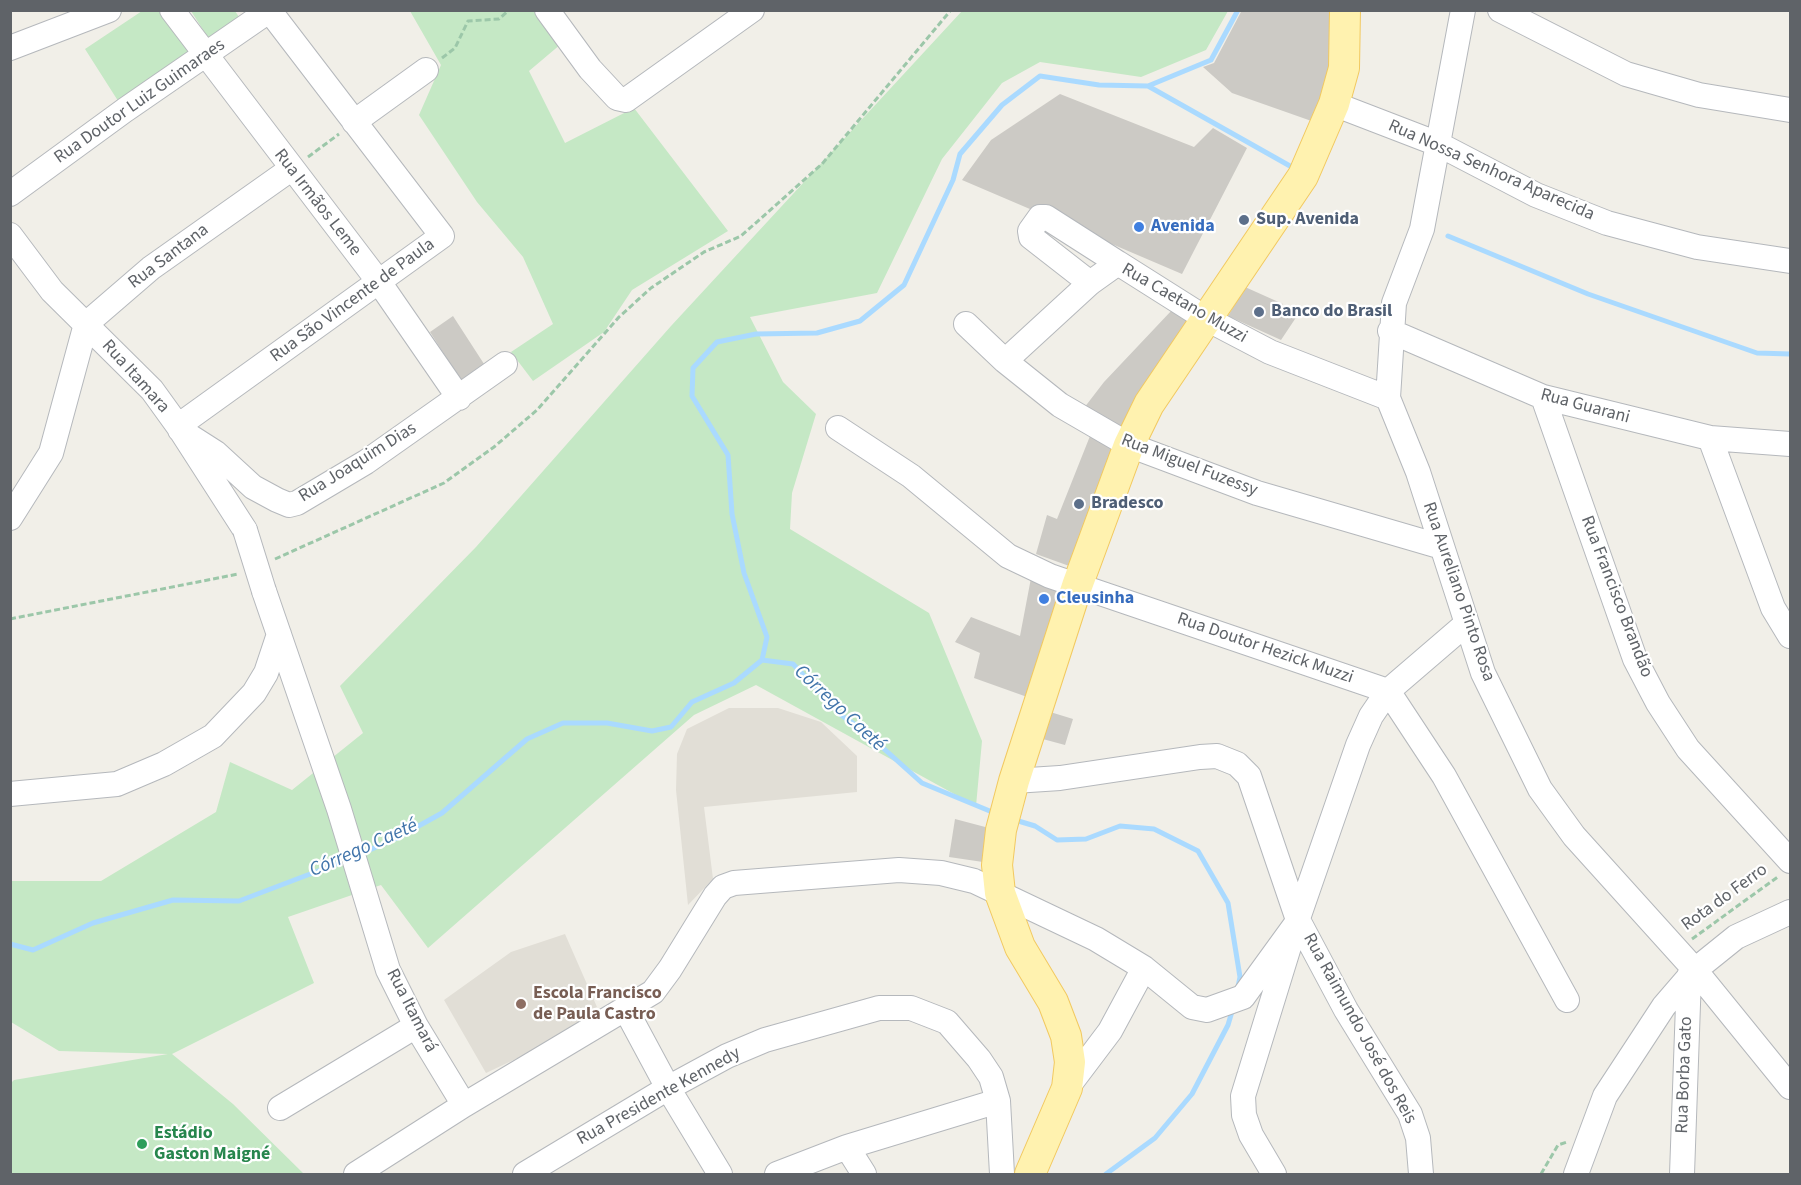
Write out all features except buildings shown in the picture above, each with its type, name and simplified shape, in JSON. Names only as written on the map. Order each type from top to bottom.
[{"type":"main road","points":[[1030,1174],[1067,1088],[1070,1062],[1066,1036],[1053,1002],[1020,947],[1000,893],[997,865],[1000,830],[1077,586],[1129,445],[1149,404],[1303,176],[1334,104],[1344,68],[1345,10]]},
{"type":"street","points":[[10,48],[109,10]]},
{"type":"street","name":"Rua Irmãos Leme","points":[[172,10],[379,282],[459,398]]},
{"type":"street","points":[[547,10],[590,69],[617,98],[631,99],[752,10]]},
{"type":"street","name":"Rua Aureliano Pinto Rosa","points":[[1463,10],[1422,230],[1394,303],[1390,331],[1388,398],[1418,472],[1483,673],[1540,789],[1574,836],[1677,950],[1692,973],[1791,1087]]},
{"type":"street","points":[[1500,10],[1626,74],[1699,95],[1791,110]]},
{"type":"street","name":"Rua Doutor Luiz Guimaraes","points":[[10,194],[270,11]]},
{"type":"street","name":"Rua São Vincente de Paula","points":[[179,428],[442,236],[270,11]]},
{"type":"street","points":[[354,122],[426,70]]},
{"type":"street","name":"Rua Nossa Senhora Aparecida","points":[[1334,104],[1438,144],[1536,195],[1607,223],[1697,247],[1791,261]]},
{"type":"street","name":"Rua Santana","points":[[86,324],[151,268],[291,169]]},
{"type":"street","points":[[1096,249],[1083,278],[1031,237],[1030,231],[1038,219],[1046,217],[1118,263]]},
{"type":"street","name":"Rua Itamara","points":[[10,235],[46,285],[144,382],[179,428],[245,530],[279,634]]},
{"type":"street","name":"Rua Caetano Muzzi","points":[[1005,361],[1083,278],[1118,263],[1205,318],[1270,352],[1388,398]]},
{"type":"street","points":[[10,518],[51,453],[86,324]]},
{"type":"street","name":"Rua Miguel Fuzessy","points":[[966,324],[1005,361],[1060,405],[1129,445],[1257,493],[1442,547]]},
{"type":"street","name":"Rua Guarani","points":[[1390,331],[1543,398],[1710,438],[1791,444]]},
{"type":"street","name":"Rua Joaquim Dias","points":[[179,428],[216,453],[254,487],[289,505],[308,497],[366,462],[505,364]]},
{"type":"street","name":"Rua Francisco Brandão","points":[[1543,398],[1635,659],[1658,703],[1688,749],[1786,867]]},
{"type":"street","name":"Rua Doutor Hezick Muzzi","points":[[838,428],[911,476],[1008,556],[1077,586],[1388,691]]},
{"type":"street","points":[[1710,438],[1773,608],[1791,636]]},
{"type":"street","points":[[1274,1174],[1251,1135],[1244,1115],[1243,1096],[1286,964],[1297,922],[1358,745],[1371,716],[1388,691],[1466,624]]},
{"type":"street","points":[[10,794],[117,784],[164,764],[213,736],[254,693],[266,673],[279,634]]},
{"type":"street","name":"Rua Itamará","points":[[279,634],[339,809],[388,970],[416,1026],[464,1105]]},
{"type":"street","points":[[1388,691],[1444,776],[1567,1000]]},
{"type":"street","name":"Rua Raimundo José dos Reis","points":[[1013,784],[1200,757],[1217,756],[1237,764],[1249,776],[1297,922],[1346,1010],[1410,1114],[1418,1138],[1420,1174]]},
{"type":"street","points":[[357,1174],[464,1105],[653,992],[661,984],[715,896],[723,887],[734,883],[899,870],[974,881],[1096,939],[1144,969],[1192,1007],[1207,1010],[1240,999],[1297,922]]},
{"type":"street","points":[[1576,1174],[1605,1096],[1664,1006],[1692,973],[1736,937],[1791,912]]},
{"type":"street","points":[[1067,1088],[1110,1031],[1144,969]]},
{"type":"street","name":"Rua Borba Gato","points":[[1682,1174],[1692,973]]},
{"type":"street","points":[[625,1008],[668,1088],[720,1174]]},
{"type":"street","name":"Rua Presidente Kennedy","points":[[525,1174],[668,1088],[727,1056],[765,1040],[879,1008],[911,1008],[947,1022],[960,1035],[991,1077],[998,1101],[1002,1174]]},
{"type":"street","points":[[280,1108],[416,1026]]},
{"type":"street","points":[[777,1174],[847,1147],[998,1101]]},
{"type":"street","points":[[847,1147],[864,1174]]},
{"type":"path","points":[[426,70],[455,48],[468,21],[500,19],[509,10]]},
{"type":"path","points":[[291,169],[354,122]]},
{"type":"path","name":"Rota do Ferro","points":[[1677,950],[1786,867]]},
{"type":"path","points":[[1541,1174],[1558,1145],[1589,1134]]},
{"type":"shaded area","points":[[729,708],[778,708],[821,722],[857,756],[857,792],[704,807],[713,879],[688,905],[676,790],[677,754],[687,729]]},
{"type":"shaded area","name":"Escola Francisco de Paula Castro","points":[[565,934],[597,1007],[560,1038],[486,1073],[444,1000],[511,952]]},
{"type":"green space","points":[[163,10],[191,54],[120,104],[85,49],[142,11]]},
{"type":"green space","points":[[191,11],[235,11],[245,26],[212,44]]},
{"type":"green space","points":[[410,11],[534,11],[561,44],[529,71],[565,143],[634,108],[728,231],[632,290],[604,332],[533,381],[511,352],[553,324],[523,257],[477,202],[419,115],[441,65]]},
{"type":"green space","points":[[962,11],[1228,11],[1206,50],[1141,77],[1040,62],[1002,83],[942,159],[877,293],[750,317],[783,382],[816,414],[792,493],[790,529],[929,613],[982,741],[976,806],[756,685],[694,715],[428,948],[381,885],[288,917],[314,983],[172,1054],[233,1104],[304,1174],[11,1174],[10,1084],[14,1080],[168,1054],[59,1051],[11,1022],[11,881],[101,881],[216,812],[230,762],[292,790],[363,733],[340,686],[476,547],[671,326]]},
{"type":"waterway","points":[[762,660],[767,637],[744,573],[732,514],[728,455],[692,396],[693,368],[717,342],[756,334],[817,333],[860,321],[904,285],[953,180],[960,154],[1002,105],[1040,76],[1099,85],[1148,86],[1211,60],[1238,10]]},
{"type":"waterway","points":[[1148,86],[1290,166]]},
{"type":"waterway","points":[[1448,236],[1588,294],[1757,353],[1790,354]]},
{"type":"waterway","name":"Córrego Caeté","points":[[358,855],[397,838],[442,813],[527,739],[563,723],[607,723],[652,731],[671,727],[692,702],[734,683],[762,660],[793,664],[841,715],[863,730],[922,783],[997,814]]},
{"type":"waterway","name":"Córrego Caeté","points":[[1015,820],[1035,826],[1057,840],[1086,839],[1120,826],[1154,829],[1198,851],[1228,903],[1240,977],[1238,987]]},
{"type":"waterway","name":"Córrego Caeté","points":[[10,944],[33,950],[93,923],[173,900],[239,901],[347,860]]},
{"type":"waterway","name":"Córrego Caeté","points":[[1106,1174],[1155,1138],[1192,1094],[1228,1025],[1233,1008]]},
{"type":"place","name":"Sup. Avenida","points":[[1244,220]]},
{"type":"place","name":"Avenida","points":[[1139,227]]},
{"type":"place","name":"Banco do Brasil","points":[[1259,312]]},
{"type":"place","name":"Bradesco","points":[[1079,504]]},
{"type":"place","name":"Cleusinha","points":[[1044,599]]},
{"type":"place","name":"Escola Francisco de Paula Castro","points":[[521,1004]]},
{"type":"place","name":"Estádio Gaston Maigné","points":[[142,1144]]}]
